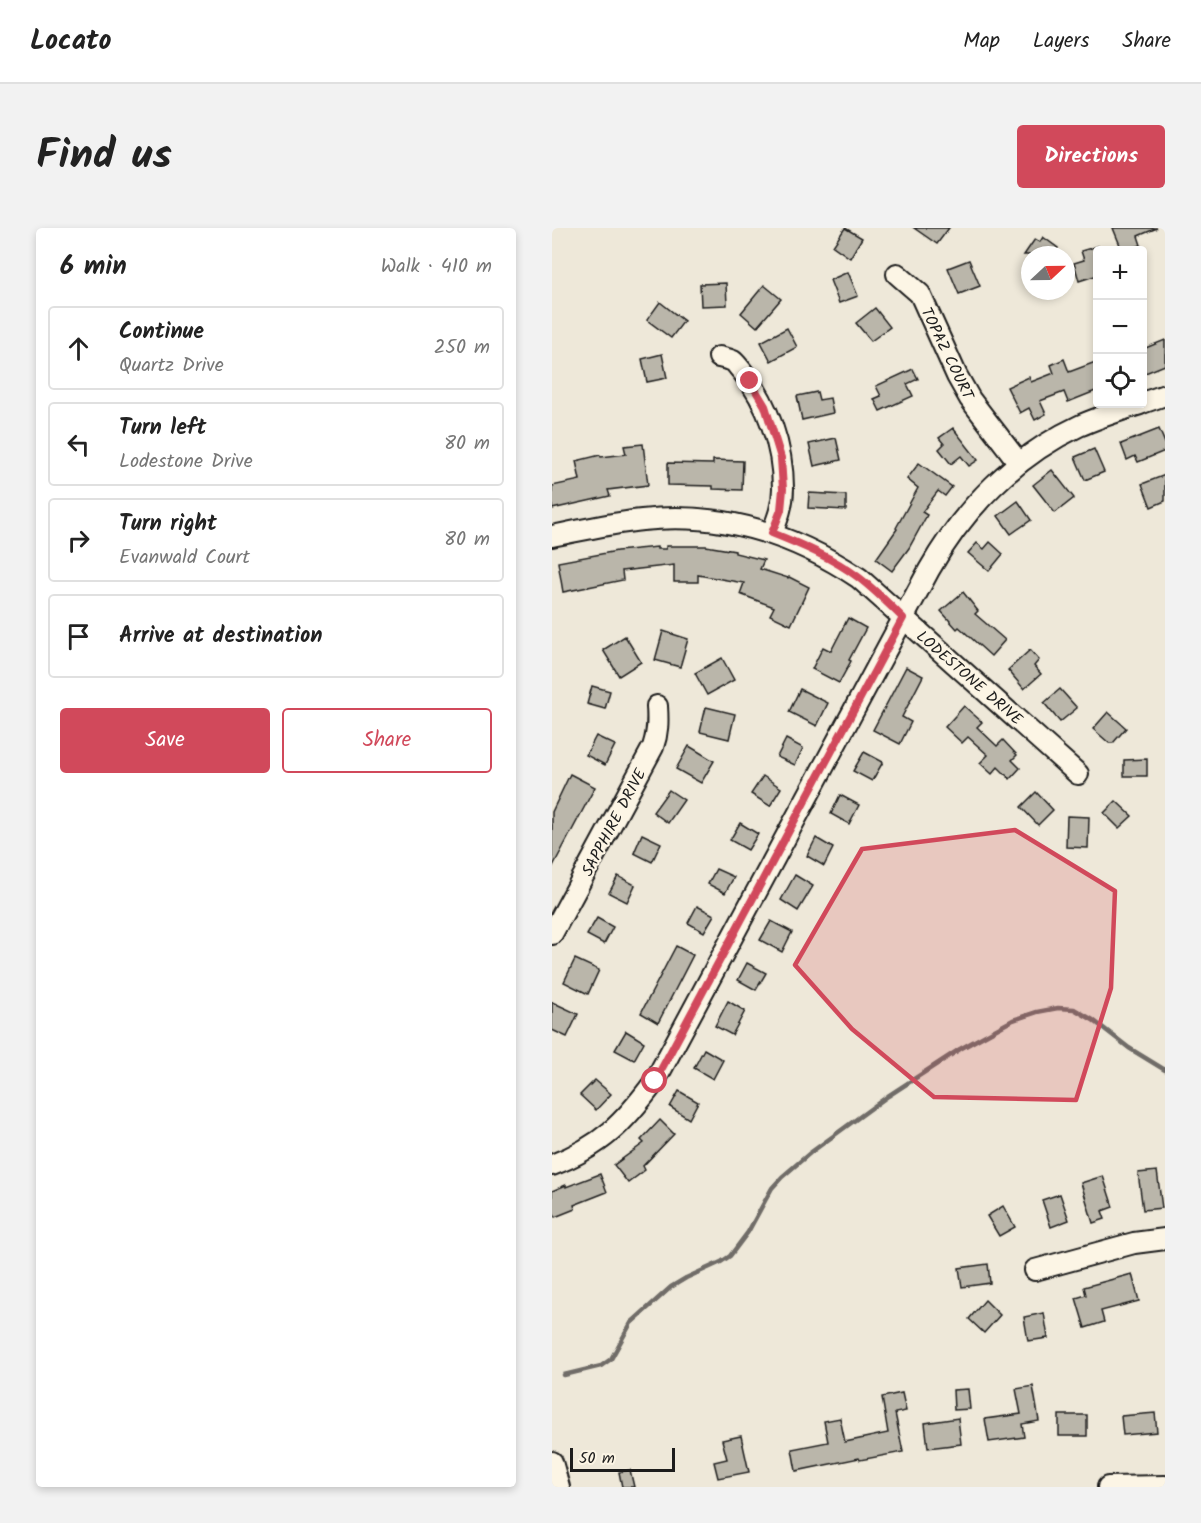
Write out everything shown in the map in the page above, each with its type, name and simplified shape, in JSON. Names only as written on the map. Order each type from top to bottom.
[{"type":"street","name":"TOPAZ COURT","points":[[897,274],[920,294],[957,376],[970,399],[1019,463]]},
{"type":"street","points":[[719,357],[733,361],[750,381],[765,406],[781,458],[783,489],[781,510],[772,533]]},
{"type":"street","points":[[1147,401],[1165,395]]},
{"type":"street","points":[[552,1165],[583,1151],[616,1128],[655,1081],[903,618],[952,532],[980,499],[1019,463],[1079,426],[1126,408]]},
{"type":"street","name":"LODESTONE DRIVE","points":[[552,536],[620,523],[684,519],[730,523],[772,533],[796,543],[837,563],[859,578],[1078,774]]},
{"type":"street","name":"SAPPHIRE DRIVE","points":[[552,934],[653,747],[658,724],[657,706]]},
{"type":"street","points":[[1035,1270],[1125,1245],[1165,1239]]},
{"type":"street","points":[[552,1461],[559,1487]]},
{"type":"street","points":[[1108,1487],[1165,1486]]},
{"type":"highlighted area","points":[[1015,830],[1115,891],[1111,988],[1076,1100],[934,1097],[852,1029],[795,965],[862,849]]},
{"type":"building","points":[[845,228],[862,238],[850,258],[833,246]]},
{"type":"building","points":[[914,228],[949,228],[937,244]]},
{"type":"building","points":[[1113,228],[1157,228],[1138,236],[1141,245],[1120,246]]},
{"type":"building","points":[[1043,237],[1055,246],[1030,246],[1035,239],[1040,242]]},
{"type":"building","points":[[1093,247],[1093,277],[1079,281],[1075,263],[1084,260],[1081,251]]},
{"type":"building","points":[[969,260],[980,286],[959,294],[948,268]]},
{"type":"building","points":[[848,272],[858,296],[839,303],[830,280]]},
{"type":"building","points":[[726,283],[727,305],[701,306],[700,284]]},
{"type":"building","points":[[764,285],[781,299],[757,327],[741,313]]},
{"type":"building","points":[[660,302],[684,321],[671,338],[647,320]]},
{"type":"building","points":[[875,308],[890,327],[871,341],[856,323]]},
{"type":"building","points":[[787,328],[797,347],[771,361],[761,342]]},
{"type":"building","points":[[1165,340],[1165,365],[1147,372],[1147,347]]},
{"type":"building","points":[[662,354],[667,378],[647,382],[642,359]]},
{"type":"building","points":[[1064,359],[1069,372],[1093,363],[1093,392],[1068,402],[1064,392],[1040,401],[1046,414],[1035,420],[1029,408],[1020,413],[1007,387],[1029,377],[1031,382],[1054,373],[1051,365]]},
{"type":"building","points":[[913,369],[918,379],[907,384],[913,396],[880,411],[874,399],[881,396],[876,386]]},
{"type":"building","points":[[817,392],[819,400],[830,398],[833,413],[802,420],[797,396]]},
{"type":"building","points":[[953,428],[978,460],[969,466],[961,456],[951,464],[939,449],[944,444],[939,438]]},
{"type":"building","points":[[1159,429],[1165,443],[1165,451],[1138,462],[1135,456],[1127,460],[1121,444]]},
{"type":"building","points":[[836,438],[841,460],[814,466],[809,444]]},
{"type":"building","points":[[643,444],[648,485],[608,490],[610,496],[552,509],[552,486],[580,480],[576,461],[600,455],[601,457],[626,454],[624,446]]},
{"type":"building","points":[[1094,449],[1104,472],[1085,480],[1075,457]]},
{"type":"building","points":[[713,460],[743,461],[742,490],[713,489],[713,486],[668,485],[668,463],[713,464]]},
{"type":"building","points":[[919,463],[952,487],[945,496],[938,491],[922,512],[927,515],[909,548],[892,571],[876,559],[897,529],[918,488],[907,479]]},
{"type":"building","points":[[1052,470],[1074,498],[1055,513],[1033,485]]},
{"type":"building","points":[[1165,475],[1165,501],[1151,507],[1142,484]]},
{"type":"building","points":[[809,493],[846,495],[846,510],[808,508]]},
{"type":"building","points":[[1018,501],[1031,520],[1011,534],[998,516]]},
{"type":"building","points":[[990,542],[1003,554],[989,571],[968,553],[977,543],[984,549]]},
{"type":"building","points":[[666,546],[706,546],[735,551],[735,553],[764,560],[760,569],[789,577],[809,587],[791,625],[770,615],[774,607],[740,594],[744,583],[698,575],[698,582],[674,582],[674,565],[622,571],[623,580],[563,592],[558,562],[617,551],[657,547],[657,549],[666,549]]},
{"type":"building","points":[[963,592],[978,611],[975,614],[1005,640],[991,656],[959,627],[957,629],[941,611]]},
{"type":"building","points":[[848,618],[866,628],[839,683],[812,669],[823,647],[831,651]]},
{"type":"building","points":[[663,631],[688,639],[680,667],[655,660]]},
{"type":"building","points":[[625,636],[641,662],[619,676],[603,650]]},
{"type":"building","points":[[1030,650],[1039,660],[1034,666],[1041,674],[1024,689],[1008,670]]},
{"type":"building","points":[[722,658],[734,680],[707,695],[695,673]]},
{"type":"building","points":[[906,667],[923,676],[902,717],[911,722],[900,744],[873,730]]},
{"type":"building","points":[[592,686],[610,691],[605,709],[587,704]]},
{"type":"building","points":[[800,689],[828,703],[817,726],[789,712]]},
{"type":"building","points":[[1060,689],[1077,708],[1060,722],[1044,703]]},
{"type":"building","points":[[964,706],[982,722],[977,727],[997,746],[1003,740],[1017,755],[1012,760],[1020,768],[1010,779],[998,767],[992,774],[980,763],[988,755],[968,737],[962,743],[945,727]]},
{"type":"building","points":[[706,707],[735,714],[729,739],[700,732]]},
{"type":"building","points":[[1108,712],[1126,728],[1113,743],[1109,743],[1093,729]]},
{"type":"building","points":[[596,736],[615,745],[605,765],[586,755]]},
{"type":"building","points":[[786,739],[803,748],[795,765],[777,757]]},
{"type":"building","points":[[689,746],[714,761],[701,783],[676,769]]},
{"type":"building","points":[[864,752],[883,762],[872,781],[853,771]]},
{"type":"building","points":[[1147,759],[1147,776],[1124,776],[1124,760]]},
{"type":"building","points":[[570,774],[595,787],[552,868],[552,812]]},
{"type":"building","points":[[763,776],[781,788],[770,806],[751,794]]},
{"type":"building","points":[[669,790],[684,800],[668,823],[653,812]]},
{"type":"building","points":[[1036,792],[1053,810],[1038,825],[1021,807]]},
{"type":"building","points":[[840,795],[859,805],[849,824],[831,814]]},
{"type":"building","points":[[1116,801],[1132,816],[1119,828],[1104,813]]},
{"type":"building","points":[[1067,816],[1089,817],[1088,848],[1066,847]]},
{"type":"building","points":[[740,823],[758,834],[748,850],[730,840]]},
{"type":"building","points":[[642,834],[661,843],[652,862],[634,853]]},
{"type":"building","points":[[816,838],[833,848],[824,866],[807,856]]},
{"type":"building","points":[[716,869],[734,877],[725,893],[708,884]]},
{"type":"building","points":[[795,875],[813,886],[798,911],[781,900]]},
{"type":"building","points":[[618,876],[635,885],[627,902],[609,893]]},
{"type":"building","points":[[697,906],[714,915],[704,932],[688,923]]},
{"type":"building","points":[[597,918],[613,927],[604,944],[587,935]]},
{"type":"building","points":[[771,921],[792,932],[782,952],[760,940]]},
{"type":"building","points":[[676,946],[693,955],[658,1023],[641,1013]]},
{"type":"building","points":[[575,959],[599,970],[588,994],[564,982]]},
{"type":"building","points":[[747,963],[766,973],[756,990],[738,980]]},
{"type":"building","points":[[728,1001],[745,1011],[732,1035],[715,1026]]},
{"type":"building","points":[[552,1002],[578,1014],[567,1037],[552,1030]]},
{"type":"building","points":[[626,1031],[644,1042],[634,1060],[615,1050]]},
{"type":"building","points":[[704,1049],[723,1060],[713,1079],[694,1068]]},
{"type":"building","points":[[595,1080],[611,1094],[596,1110],[580,1095]]},
{"type":"building","points":[[679,1091],[698,1102],[689,1119],[670,1107]]},
{"type":"building","points":[[660,1120],[674,1134],[643,1166],[645,1170],[628,1183],[614,1165],[644,1143],[641,1140]]},
{"type":"building","points":[[1157,1171],[1162,1208],[1143,1210],[1138,1173]]},
{"type":"building","points":[[600,1174],[607,1192],[574,1205],[575,1209],[555,1217],[552,1209],[552,1191]]},
{"type":"building","points":[[1103,1176],[1113,1207],[1102,1211],[1105,1219],[1093,1223],[1081,1183]]},
{"type":"building","points":[[1060,1194],[1069,1220],[1051,1227],[1042,1200]]},
{"type":"building","points":[[1003,1206],[1015,1227],[999,1236],[987,1216]]},
{"type":"building","points":[[988,1264],[990,1283],[962,1287],[959,1268]]},
{"type":"building","points":[[1132,1274],[1139,1301],[1101,1311],[1104,1322],[1085,1328],[1076,1298],[1086,1295],[1084,1287]]},
{"type":"building","points":[[985,1300],[1000,1315],[984,1333],[969,1319]]},
{"type":"building","points":[[1044,1313],[1048,1338],[1028,1341],[1024,1317]]},
{"type":"building","points":[[1033,1386],[1039,1421],[1022,1424],[1024,1437],[989,1442],[985,1419],[1021,1414],[1016,1389]]},
{"type":"building","points":[[968,1389],[970,1409],[954,1410],[953,1390]]},
{"type":"building","points":[[902,1393],[906,1411],[895,1413],[903,1452],[796,1471],[792,1449],[828,1442],[824,1421],[840,1418],[845,1442],[888,1433],[882,1397]]},
{"type":"building","points":[[1155,1413],[1157,1432],[1123,1435],[1121,1416]]},
{"type":"building","points":[[1059,1415],[1087,1415],[1087,1436],[1059,1436]]},
{"type":"building","points":[[958,1418],[961,1444],[928,1448],[925,1423]]},
{"type":"building","points":[[741,1436],[749,1472],[718,1478],[714,1462],[727,1459],[722,1440]]},
{"type":"building","points":[[630,1470],[634,1487],[622,1487],[619,1472]]},
{"type":"waterway","points":[[564,1375],[601,1366],[611,1359],[631,1323],[671,1287],[730,1256],[748,1232],[772,1188],[810,1153],[888,1096],[960,1049],[1013,1020],[1058,1008],[1074,1009],[1165,1070]]},
{"type":"route","points":[[655,1081],[903,618],[859,578],[837,563],[772,533],[781,510],[783,489],[781,458],[765,406],[750,381]]}]
